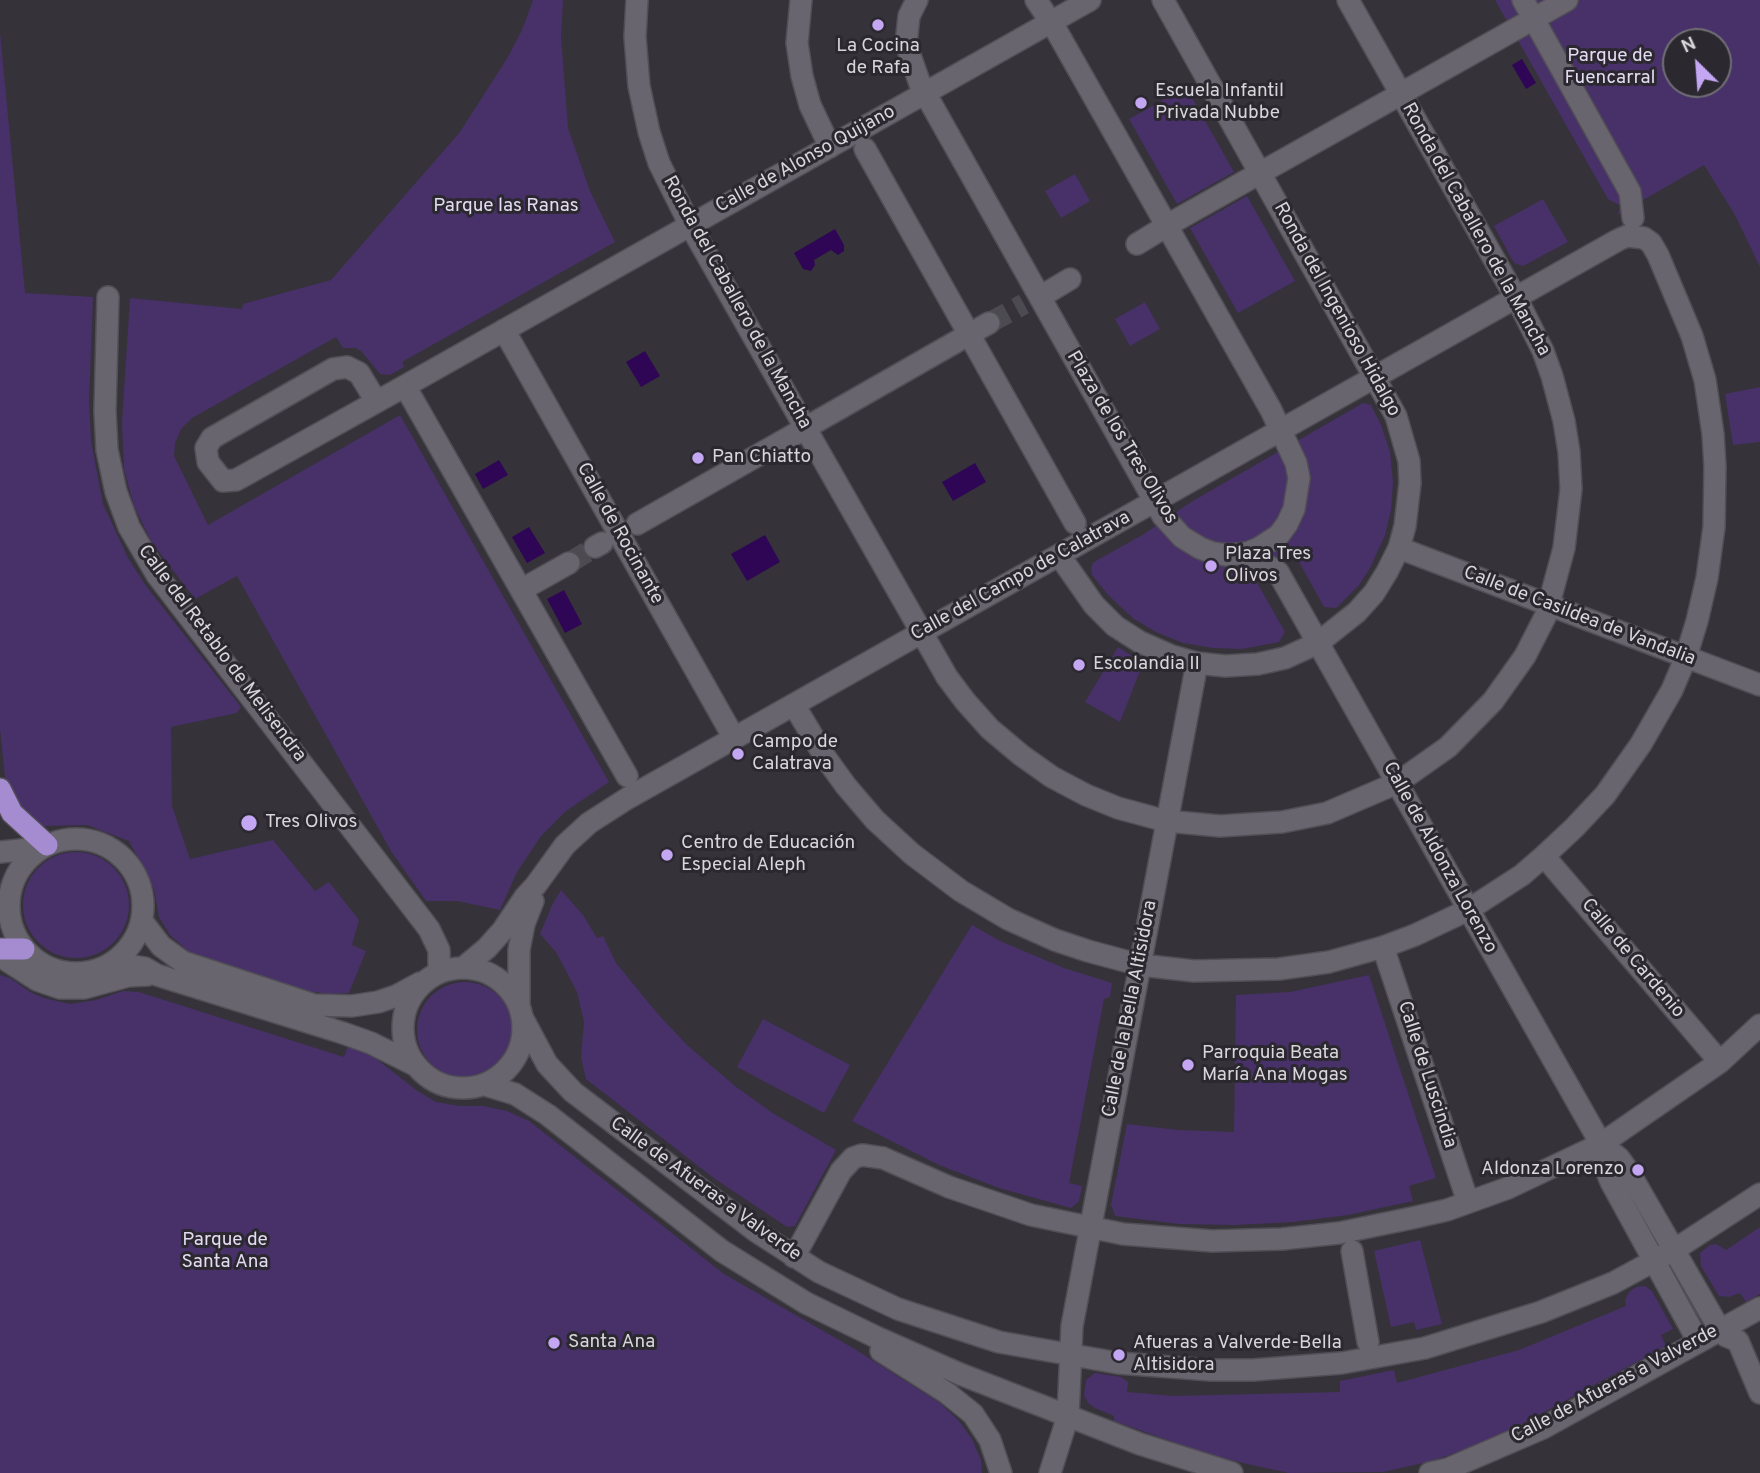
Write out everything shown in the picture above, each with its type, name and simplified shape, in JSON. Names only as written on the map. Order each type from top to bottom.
[{"type":"highway","points":[[0,789],[12,813],[43,846]]},
{"type":"highway","points":[[0,949],[24,949]]},
{"type":"street","name":"Ronda del Caballero de la Mancha","points":[[637,0],[636,60],[643,108],[659,163],[690,225],[920,633],[965,701],[990,729],[1021,755],[1052,777],[1086,795],[1118,808],[1166,821],[1220,826],[1282,822],[1327,813],[1397,783],[1448,747],[1493,701],[1525,656],[1549,606],[1559,575],[1569,521],[1571,489],[1564,421],[1552,376],[1534,331],[1348,0]]},
{"type":"street","points":[[801,0],[797,43],[802,76],[810,105],[830,147]]},
{"type":"street","name":"Plaza de los Tres Olivos","points":[[917,0],[909,16],[906,44],[925,93],[1154,501],[1163,516],[1182,537],[1200,548],[1227,555],[1247,553]]},
{"type":"street","points":[[1036,0],[1051,22],[1281,429],[1296,463],[1299,478],[1294,509],[1287,524],[1279,535],[1247,553]]},
{"type":"street","name":"Calle de Alonso Quijano","points":[[376,401],[359,373],[347,367],[333,369],[212,438],[206,449],[208,462],[223,481],[236,480],[1090,0]]},
{"type":"street","name":"Ronda del Ingenioso Hidalgo","points":[[1059,555],[1094,605],[1115,625],[1151,648],[1197,663],[1226,666],[1258,664],[1285,658],[1318,643],[1342,626],[1374,593],[1399,548],[1408,509],[1409,461],[1396,416],[1163,0]]},
{"type":"street","points":[[1137,244],[1401,94],[1529,9],[1567,0]]},
{"type":"street","points":[[794,705],[846,786],[893,837],[940,876],[983,905],[1031,930],[1088,951],[1140,965],[1194,971],[1265,971],[1329,962],[1415,935],[1468,909],[1522,875],[1545,856],[1605,795],[1628,765],[1672,690],[1686,657],[1704,592],[1714,527],[1715,467],[1705,380],[1684,313],[1654,247],[1635,227],[1630,192],[1529,9]]},
{"type":"street","points":[[865,149],[1076,523]]},
{"type":"street","name":"Calle del Campo de Calatrava","points":[[463,968],[503,930],[565,845],[589,823],[628,797],[1516,298],[1618,240],[1635,227]]},
{"type":"street","points":[[1034,299],[1070,279]]},
{"type":"street","name":"Calle del Retablo de Melisendra","points":[[108,297],[105,411],[107,450],[116,492],[129,527],[157,575],[429,929],[437,943],[435,974]]},
{"type":"street","points":[[637,524],[989,323]]},
{"type":"street","name":"Calle de Rocinante","points":[[504,330],[734,738]]},
{"type":"street","points":[[405,386],[627,776]]},
{"type":"street","points":[[1278,572],[1279,535]]},
{"type":"street","name":"Calle de Casildea de Vandalia","points":[[1399,548],[1760,685]]},
{"type":"street","name":"Calle de Aldonza Lorenzo","points":[[1247,553],[1278,572],[1601,1144],[1604,1164],[1611,1182],[1698,1341]]},
{"type":"street","points":[[521,590],[569,563]]},
{"type":"street","name":"Calle de la Bella Altisidora","points":[[1050,1473],[1068,1416],[1072,1326],[1197,663]]},
{"type":"street","points":[[0,852],[43,846],[65,839],[84,839],[103,843],[119,853],[132,867],[140,884],[144,903],[142,921],[135,938],[125,952],[112,963],[97,970],[65,972],[43,964],[24,949],[10,922],[4,891],[23,864],[43,846]]},
{"type":"street","name":"Calle de Cardenio","points":[[1545,856],[1720,1062]]},
{"type":"street","name":"Calle del Campo de Calatrava","points":[[521,1013],[520,940],[536,894],[536,886]]},
{"type":"street","points":[[142,921],[161,946],[183,962],[314,1005],[352,1006],[378,1002],[396,996],[435,974],[463,968],[487,973],[512,993],[521,1013],[524,1035],[519,1051],[502,1074],[485,1085],[458,1089],[443,1086],[428,1078],[415,1065],[405,1049],[404,1018],[409,1002],[418,988],[435,974]]},
{"type":"street","name":"Calle de Luscindia","points":[[1383,947],[1468,1202]]},
{"type":"street","points":[[0,956],[37,980],[60,988],[84,988],[128,976],[157,975]]},
{"type":"street","points":[[112,963],[145,968],[157,975],[343,1033],[371,1043],[415,1065]]},
{"type":"street","name":"Calle de Afueras a Valverde","points":[[521,1013],[547,1064],[573,1092],[718,1203],[794,1257],[898,1309],[999,1342],[1118,1363],[1211,1370],[1301,1367],[1373,1359],[1437,1345],[1541,1312],[1621,1279],[1674,1250],[1760,1194]]},
{"type":"street","points":[[794,1257],[841,1171],[853,1158],[862,1155],[883,1158],[949,1187],[1007,1208],[1091,1229],[1179,1239],[1282,1240],[1374,1227],[1447,1210],[1545,1172],[1601,1144],[1720,1062],[1760,1025]]},
{"type":"street","name":"Calle de Afueras a Valverde","points":[[485,1085],[515,1094],[548,1115],[722,1251],[806,1303],[876,1338],[1068,1416],[1140,1444],[1232,1473]]},
{"type":"street","name":"Calle de Aldonza Lorenzo","points":[[1601,1144],[1624,1165],[1720,1330],[1738,1341],[1760,1392]]},
{"type":"street","points":[[1352,1251],[1368,1342]]},
{"type":"street","points":[[806,1303],[947,1393],[973,1414],[990,1440],[1000,1473]]},
{"type":"street","name":"Calle de Afueras a Valverde","points":[[1446,1472],[1543,1428],[1760,1308]]},
{"type":"green space","name":"Parque las Ranas","points":[[533,0],[563,0],[561,37],[568,128],[590,191],[615,242],[402,362],[404,367],[390,375],[380,374],[356,348],[343,348],[336,337],[192,418],[181,429],[175,443],[174,456],[208,525],[400,415],[609,782],[566,811],[541,836],[517,872],[500,910],[457,901],[426,901],[391,851],[237,576],[195,599],[152,543],[134,506],[124,469],[122,423],[130,298],[242,309],[243,304],[331,280],[460,132],[508,57]]},
{"type":"green space","name":"Parque de Fuencarral","points":[[1495,0],[1760,0],[1760,267],[1735,215],[1704,165],[1617,215],[1621,206],[1608,199]]},
{"type":"green space","points":[[0,33],[25,293],[93,297],[89,400],[91,441],[103,504],[128,558],[146,586],[241,707],[237,713],[171,727],[172,806],[190,859],[273,840],[315,891],[329,882],[359,920],[352,945],[366,951],[349,993],[307,991],[190,953],[170,935],[159,917],[154,889],[129,841],[87,825],[40,826],[13,800],[5,777],[0,729]]},
{"type":"green space","points":[[1186,87],[1234,172],[1177,204],[1129,119]]},
{"type":"green space","points":[[1075,174],[1090,201],[1061,218],[1045,191]]},
{"type":"green space","points":[[1247,196],[1295,281],[1238,313],[1190,228]]},
{"type":"green space","points":[[1543,199],[1568,242],[1523,266],[1514,263],[1494,226]]},
{"type":"green space","points":[[1145,302],[1160,329],[1130,346],[1115,319]]},
{"type":"green space","points":[[1760,387],[1760,442],[1733,445],[1725,394]]},
{"type":"green space","points":[[1363,403],[1371,405],[1390,452],[1393,482],[1391,510],[1385,535],[1370,568],[1359,585],[1336,608],[1324,607],[1293,551],[1252,574],[1285,632],[1279,642],[1242,649],[1213,648],[1183,643],[1134,619],[1109,596],[1092,575],[1091,567],[1094,562],[1144,534],[1191,502]]},
{"type":"green space","points":[[1118,647],[1143,663],[1120,722],[1085,702]]},
{"type":"green space","points":[[76,852],[96,856],[113,868],[125,885],[129,905],[125,925],[113,942],[96,954],[76,958],[56,954],[39,942],[27,925],[23,905],[27,885],[39,868],[56,856]]},
{"type":"green space","points":[[561,890],[583,915],[597,938],[603,936],[616,963],[687,1045],[735,1086],[774,1114],[836,1150],[795,1226],[787,1227],[715,1179],[586,1079],[581,1058],[584,1022],[577,992],[556,952],[540,934]]},
{"type":"green space","points":[[972,925],[1000,941],[1064,968],[1112,983],[1110,997],[1104,999],[1069,1183],[1082,1186],[1079,1201],[1071,1208],[999,1188],[939,1165],[852,1121]]},
{"type":"green space","name":"Parque de Santa Ana","points":[[0,975],[44,998],[70,1004],[96,1000],[123,991],[139,992],[344,1057],[348,1046],[374,1057],[436,1102],[484,1106],[507,1111],[529,1121],[724,1274],[853,1348],[940,1403],[959,1421],[972,1439],[981,1460],[982,1473],[0,1473]]},
{"type":"green space","points":[[1369,975],[1436,1178],[1409,1186],[1413,1201],[1348,1215],[1293,1222],[1235,1225],[1179,1224],[1115,1216],[1111,1205],[1127,1124],[1178,1130],[1234,1132],[1236,995],[1290,992]]},
{"type":"green space","points":[[465,982],[483,986],[499,996],[509,1012],[513,1030],[509,1048],[499,1064],[483,1074],[465,1078],[447,1074],[431,1064],[421,1048],[417,1030],[421,1012],[431,996],[447,986]]},
{"type":"green space","points":[[763,1019],[850,1065],[824,1113],[737,1067]]},
{"type":"green space","points":[[1760,1227],[1760,1294],[1746,1302],[1740,1293],[1729,1297],[1719,1296],[1701,1266],[1700,1253],[1716,1244],[1726,1250]]},
{"type":"green space","points":[[1420,1240],[1442,1324],[1416,1330],[1414,1322],[1391,1327],[1374,1251]]},
{"type":"green space","points":[[1645,1286],[1652,1291],[1673,1329],[1661,1335],[1666,1346],[1480,1444],[1432,1461],[1383,1472],[1289,1473],[1207,1454],[1114,1421],[1114,1416],[1095,1408],[1088,1403],[1084,1395],[1086,1380],[1095,1373],[1121,1377],[1128,1382],[1127,1392],[1174,1396],[1340,1392],[1340,1381],[1394,1370],[1397,1383],[1519,1350],[1626,1306],[1625,1300],[1629,1292],[1636,1287]]},
{"type":"shaded area","points":[[1522,59],[1536,83],[1526,89],[1512,65]]},
{"type":"shaded area","points":[[835,229],[844,245],[844,251],[838,255],[831,250],[814,260],[815,265],[811,271],[803,269],[794,253]]},
{"type":"shaded area","points":[[645,351],[660,376],[641,387],[626,362]]},
{"type":"shaded area","points":[[499,460],[508,475],[483,489],[475,474]]},
{"type":"shaded area","points":[[975,463],[986,482],[953,501],[942,482]]},
{"type":"shaded area","points":[[529,527],[545,553],[527,563],[512,537]]},
{"type":"shaded area","points":[[765,535],[780,562],[747,581],[731,554]]},
{"type":"shaded area","points":[[564,590],[582,624],[565,633],[547,599]]},
{"type":"tunnel","points":[[989,323],[1024,304]]},
{"type":"tunnel","points":[[569,563],[595,547]]},
{"type":"place","name":"La Cocina de Rafa","points":[[878,25]]},
{"type":"place","name":"Escuela Infantil Privada Nubbe","points":[[1141,103]]},
{"type":"place","name":"Pan Chiatto","points":[[698,458]]},
{"type":"place","name":"Plaza Tres Olivos","points":[[1211,566]]},
{"type":"place","name":"Escolandia II","points":[[1079,665]]},
{"type":"place","name":"Campo de Calatrava","points":[[738,754]]},
{"type":"place","name":"Tres Olivos","points":[[249,823]]},
{"type":"place","name":"Centro de Educación Especial Aleph","points":[[667,855]]},
{"type":"place","name":"Parroquia Beata María Ana Mogas","points":[[1188,1065]]},
{"type":"place","name":"Aldonza Lorenzo","points":[[1638,1170]]},
{"type":"place","name":"Santa Ana","points":[[554,1343]]},
{"type":"place","name":"Afueras a Valverde-Bella Altisidora","points":[[1119,1355]]}]
